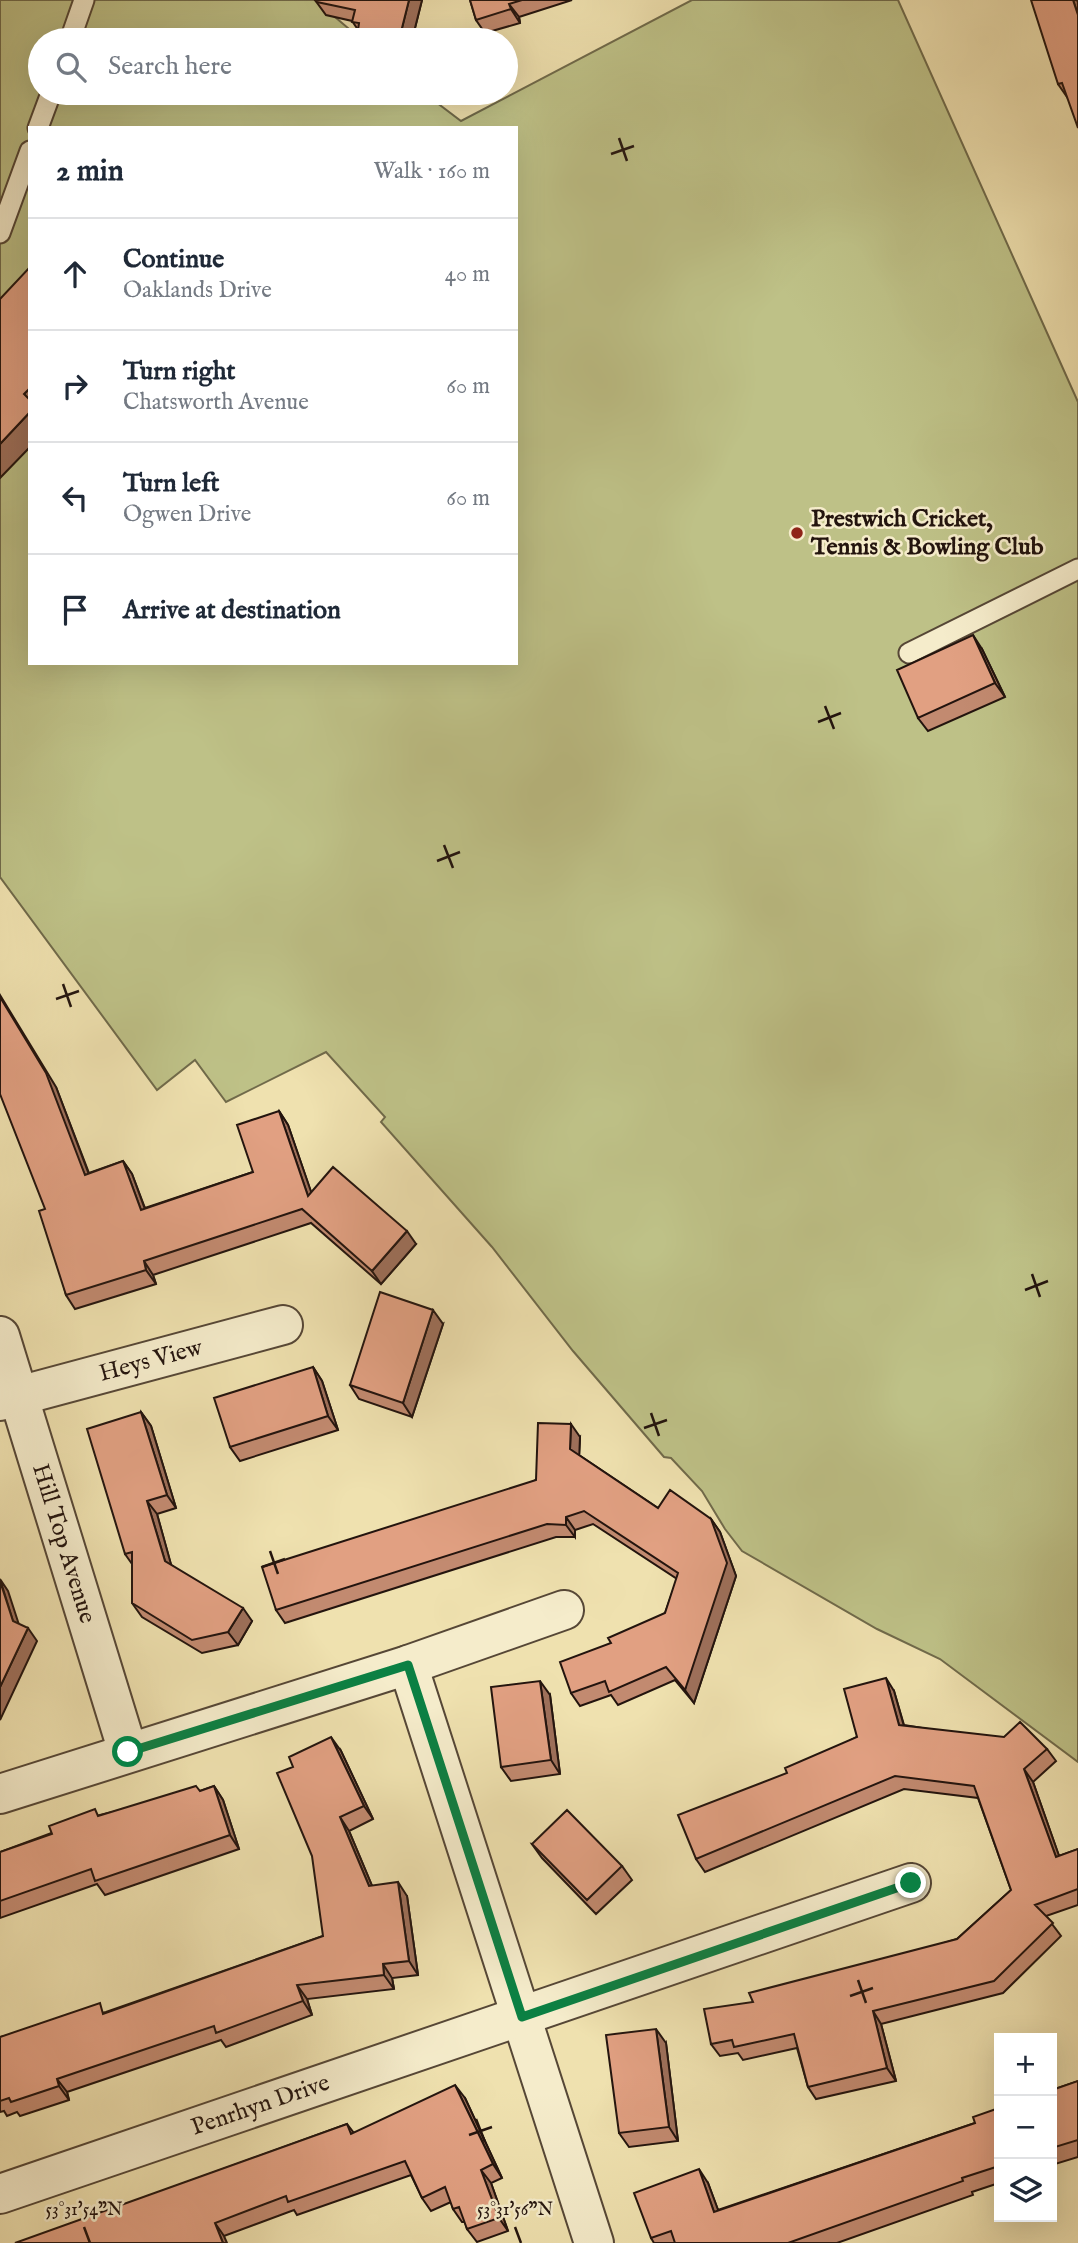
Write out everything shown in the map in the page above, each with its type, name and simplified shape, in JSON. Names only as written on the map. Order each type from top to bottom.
[{"type":"street","name":"Heys View","points":[[9,1399],[283,1325]]},
{"type":"street","name":"Hill Top Avenue","points":[[0,1336],[9,1399],[128,1752]]},
{"type":"street","points":[[0,1794],[408,1665],[564,1610]]},
{"type":"street","points":[[408,1665],[593,2243]]},
{"type":"street","name":"Penrhyn Drive","points":[[0,2194],[911,1883]]},
{"type":"lane","points":[[74,28],[84,0]]},
{"type":"lane","points":[[39,126],[47,105]]},
{"type":"lane","points":[[0,233],[28,156]]},
{"type":"lane","points":[[909,653],[1078,569]]},
{"type":"green space","points":[[0,0],[315,0],[348,28],[28,28],[28,105],[440,105],[461,121],[492,105],[518,105],[518,91],[692,0],[898,0],[1078,402],[1078,1762],[940,1659],[877,1629],[742,1551],[702,1491],[671,1458],[664,1457],[573,1351],[492,1247],[381,1122],[385,1117],[326,1052],[226,1102],[195,1060],[157,1090],[0,877]]},
{"type":"building","points":[[315,0],[409,0],[402,28],[358,28],[359,23],[352,22],[355,10]]},
{"type":"building","points":[[470,0],[522,0],[509,4],[511,9],[476,20]]},
{"type":"building","points":[[1031,0],[1073,0],[1078,15],[1078,128],[1062,83],[1058,84]]},
{"type":"building","points":[[28,269],[28,390],[24,394],[28,398],[28,414],[0,444],[0,299]]},
{"type":"building","points":[[973,635],[995,683],[918,718],[897,670]]},
{"type":"building","points":[[0,997],[46,1073],[85,1175],[123,1161],[141,1210],[253,1172],[237,1125],[279,1111],[308,1196],[333,1167],[407,1231],[372,1271],[302,1209],[144,1261],[146,1270],[66,1295],[39,1211],[45,1209],[0,1094]]},
{"type":"building","points":[[380,1292],[433,1310],[403,1403],[350,1385]]},
{"type":"building","points":[[313,1367],[328,1416],[230,1447],[214,1398]]},
{"type":"building","points":[[141,1412],[167,1495],[147,1501],[165,1561],[243,1608],[228,1632],[192,1640],[132,1603],[132,1552],[125,1554],[87,1429]]},
{"type":"building","points":[[538,1423],[571,1424],[570,1449],[658,1508],[670,1490],[711,1519],[727,1563],[685,1690],[666,1667],[609,1692],[605,1681],[571,1693],[560,1662],[611,1643],[608,1638],[665,1613],[678,1573],[584,1511],[566,1517],[566,1525],[547,1524],[276,1610],[262,1567],[536,1480]]},
{"type":"building","points":[[0,1581],[13,1621],[28,1628],[0,1687]]},
{"type":"building","points":[[886,1678],[899,1725],[1004,1737],[1020,1722],[1047,1749],[1024,1769],[1056,1857],[1078,1849],[1078,1889],[1035,1905],[1053,1923],[994,1981],[873,2011],[887,2068],[808,2087],[794,2034],[734,2047],[732,2040],[711,2044],[704,2009],[753,2002],[749,1993],[957,1939],[1011,1890],[974,1786],[895,1776],[696,1859],[678,1815],[787,1773],[785,1768],[857,1737],[844,1689]]},
{"type":"building","points":[[540,1681],[551,1760],[501,1767],[491,1687]]},
{"type":"building","points":[[331,1737],[364,1806],[340,1817],[369,1886],[398,1882],[409,1961],[383,1964],[384,1975],[297,1985],[303,2001],[216,2033],[214,2026],[57,2079],[59,2086],[11,2102],[9,2098],[0,2101],[0,2037],[100,2003],[103,2014],[323,1936],[312,1856],[277,1773],[293,1767],[289,1757]]},
{"type":"building","points":[[196,1786],[200,1791],[214,1786],[230,1835],[95,1881],[91,1869],[0,1901],[0,1852],[52,1834],[49,1826],[95,1809],[98,1816]]},
{"type":"building","points":[[567,1810],[622,1866],[587,1900],[532,1844]]},
{"type":"building","points":[[656,2029],[669,2127],[619,2133],[606,2035]]},
{"type":"building","points":[[1078,2081],[1078,2140],[1057,2146],[1057,2096],[1057,2088]]},
{"type":"building","points":[[455,2085],[493,2164],[481,2170],[499,2218],[467,2229],[459,2207],[453,2209],[445,2187],[422,2198],[405,2161],[288,2202],[286,2196],[215,2223],[223,2243],[15,2243],[347,2124],[351,2134]]},
{"type":"building","points":[[994,2110],[994,2168],[788,2243],[675,2243],[671,2231],[651,2238],[634,2193],[699,2169],[714,2212],[975,2123],[973,2117]]},
{"type":"place","name":"Prestwich Cricket, Tennis & Bowling Club","points":[[797,533]]},
{"type":"route","points":[[128,1752],[408,1665],[522,2017],[911,1883]]}]
